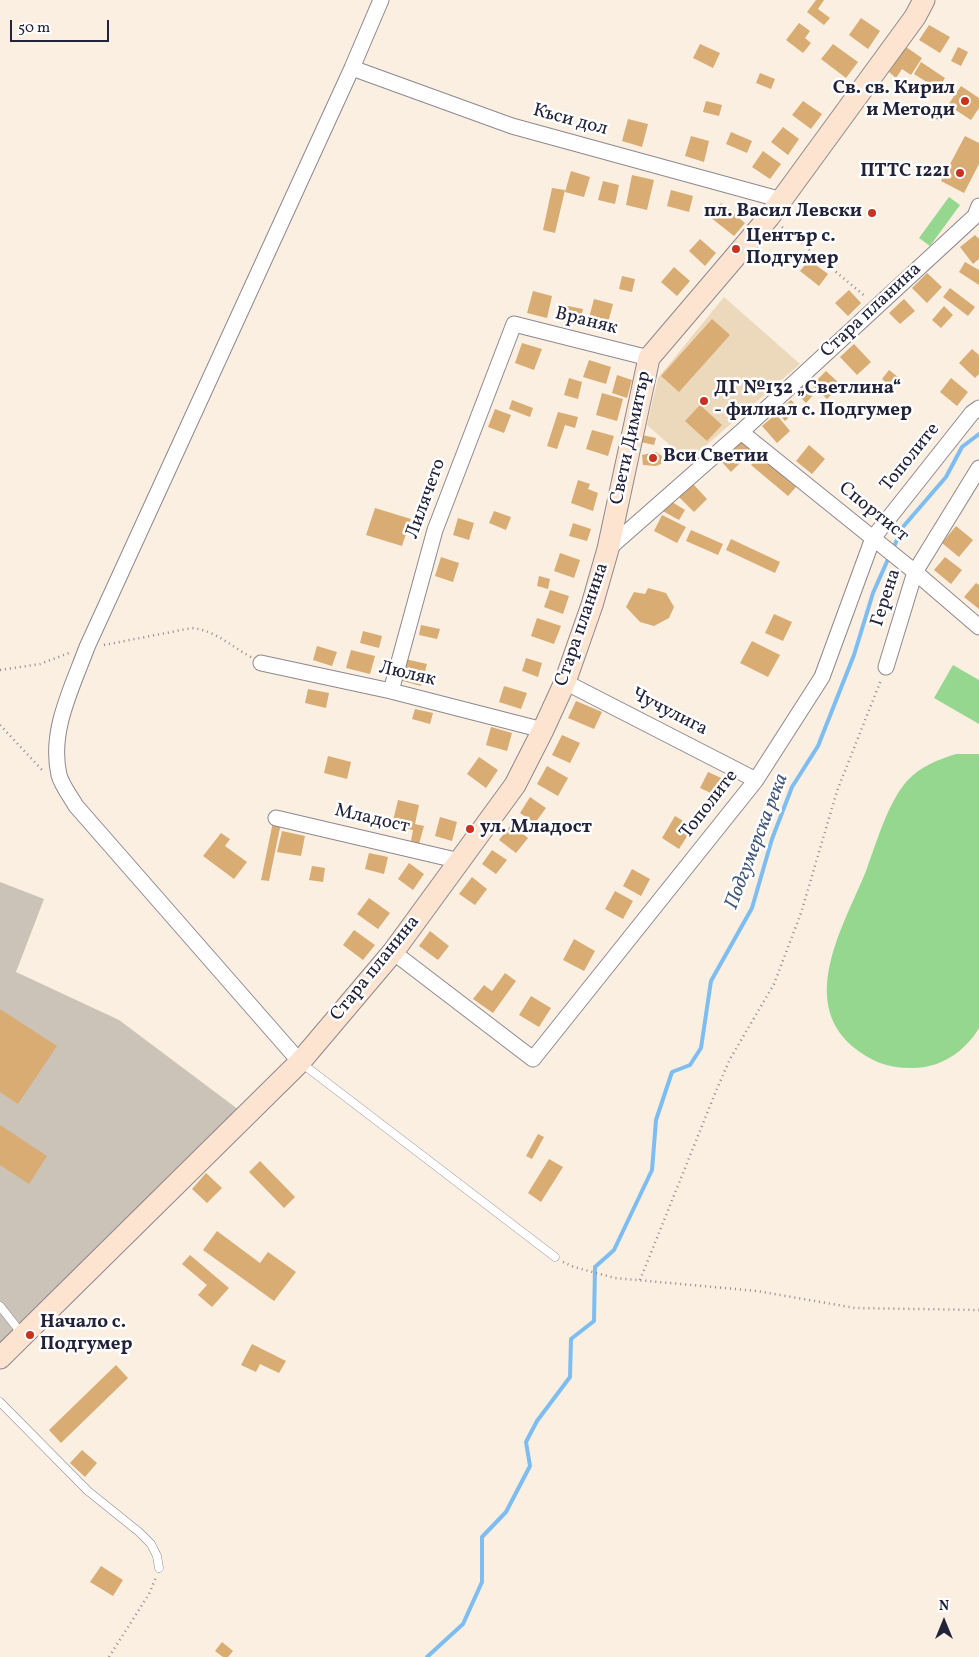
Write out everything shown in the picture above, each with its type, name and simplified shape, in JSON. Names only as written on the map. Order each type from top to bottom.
[{"type":"street","points":[[300,1062],[76,806],[60,777],[56,744],[64,707],[87,647],[352,68],[381,0]]},
{"type":"street","name":"Свети Димитър","points":[[608,549],[649,358],[775,208],[915,17],[924,0]]},
{"type":"street","name":"Къси дол","points":[[352,68],[512,126],[775,208]]},
{"type":"street","name":"Стара планина","points":[[0,1358],[300,1062],[393,952],[515,785],[544,730],[565,682],[592,605],[608,549],[741,432],[978,213]]},
{"type":"street","name":"Враняк","points":[[514,324],[649,358]]},
{"type":"street","name":"Лилячето","points":[[391,691],[435,530],[514,324]]},
{"type":"street","name":"Тополите","points":[[393,952],[533,1059],[756,780],[822,677],[873,538],[972,413],[979,408]]},
{"type":"street","name":"Спортист","points":[[741,432],[915,572],[979,627]]},
{"type":"street","name":"Герена","points":[[886,667],[915,572],[978,469]]},
{"type":"street","name":"Люляк","points":[[261,663],[391,691],[544,730]]},
{"type":"street","name":"Чучулига","points":[[565,682],[756,780]]},
{"type":"street","name":"Младост","points":[[276,818],[460,861]]},
{"type":"lane","points":[[300,1062],[555,1257]]},
{"type":"lane","points":[[0,1306],[23,1336]]},
{"type":"lane","points":[[0,1402],[88,1491],[151,1544],[158,1556],[159,1568]]},
{"type":"path","points":[[775,208],[876,306]]},
{"type":"path","points":[[0,670],[40,664],[87,647],[137,640],[166,632],[192,628],[206,630],[220,636],[261,663]]},
{"type":"path","points":[[640,1280],[730,1059],[774,984],[801,913],[837,791],[886,667]]},
{"type":"path","points":[[0,725],[44,773]]},
{"type":"path","points":[[555,1257],[574,1268],[615,1278],[758,1291],[855,1308],[979,1310]]},
{"type":"path","points":[[108,1657],[149,1594],[159,1568]]},
{"type":"shaded area","name":"ДГ №132 „Светлина“ - филиал с. Подгумер","points":[[724,297],[800,364],[688,461],[647,425],[658,378]]},
{"type":"shaded area","points":[[0,882],[44,899],[16,972],[119,1020],[247,1116],[0,1358]]},
{"type":"green space","points":[[949,197],[960,205],[930,246],[919,238]]},
{"type":"green space","points":[[953,665],[979,680],[979,724],[934,698]]},
{"type":"green space","points":[[956,754],[979,754],[979,1028],[966,1045],[941,1062],[921,1068],[894,1067],[872,1060],[852,1046],[836,1027],[828,1006],[827,984],[831,960],[838,937],[866,871],[883,824],[900,790],[912,776],[924,767]]},
{"type":"building","points":[[816,0],[824,0],[818,9],[830,18],[824,25],[807,12]]},
{"type":"building","points":[[861,18],[880,31],[868,49],[849,35]]},
{"type":"building","points":[[799,23],[810,31],[805,38],[811,43],[803,53],[786,40]]},
{"type":"building","points":[[929,25],[950,37],[940,53],[919,40]]},
{"type":"building","points":[[700,44],[720,53],[713,68],[693,58]]},
{"type":"building","points":[[833,44],[858,62],[846,78],[821,59]]},
{"type":"building","points":[[906,47],[922,58],[911,75],[902,69],[896,78],[889,72]]},
{"type":"building","points":[[958,47],[968,52],[961,66],[951,61]]},
{"type":"building","points":[[921,62],[945,78],[938,89],[914,74]]},
{"type":"building","points":[[760,73],[775,79],[771,89],[756,83]]},
{"type":"building","name":"Св. св. Кирил и Методи","points":[[961,86],[979,98],[979,108],[971,120],[948,105]]},
{"type":"building","points":[[706,101],[722,105],[719,116],[703,112]]},
{"type":"building","points":[[803,101],[822,114],[811,129],[792,115]]},
{"type":"building","points":[[928,104],[944,111],[940,121],[924,113]]},
{"type":"building","points":[[628,119],[648,124],[642,147],[622,141]]},
{"type":"building","points":[[783,127],[799,139],[788,155],[771,142]]},
{"type":"building","points":[[731,132],[752,141],[747,153],[726,144]]},
{"type":"building","points":[[691,136],[709,141],[704,162],[685,156]]},
{"type":"building","name":"ПТТС 1221","points":[[965,136],[979,143],[979,164],[964,193],[941,181]]},
{"type":"building","points":[[763,151],[781,164],[770,179],[752,167]]},
{"type":"building","points":[[571,171],[590,177],[584,197],[565,192]]},
{"type":"building","points":[[632,175],[654,180],[647,210],[626,205]]},
{"type":"building","points":[[603,181],[619,185],[615,204],[598,200]]},
{"type":"building","points":[[552,188],[565,190],[555,233],[543,230]]},
{"type":"building","points":[[671,190],[693,196],[689,212],[667,206]]},
{"type":"building","points":[[721,203],[745,223],[734,236],[710,217]]},
{"type":"building","points":[[975,235],[979,239],[979,259],[973,264],[960,247]]},
{"type":"building","points":[[700,239],[716,253],[705,266],[689,251]]},
{"type":"building","points":[[809,260],[828,274],[819,286],[800,271]]},
{"type":"building","points":[[965,262],[979,270],[979,285],[959,272]]},
{"type":"building","points":[[674,267],[690,281],[677,296],[661,282]]},
{"type":"building","points":[[927,273],[942,287],[927,303],[912,288]]},
{"type":"building","points":[[622,276],[635,279],[632,292],[619,289]]},
{"type":"building","points":[[950,288],[975,307],[968,316],[943,297]]},
{"type":"building","points":[[849,290],[861,303],[848,316],[835,303]]},
{"type":"building","points":[[533,291],[552,296],[547,318],[527,313]]},
{"type":"building","points":[[594,299],[613,304],[606,330],[587,325]]},
{"type":"building","points":[[904,299],[915,311],[900,324],[889,313]]},
{"type":"building","points":[[563,305],[583,309],[579,325],[559,321]]},
{"type":"building","points":[[944,306],[953,315],[941,328],[932,320]]},
{"type":"building","points":[[712,319],[730,335],[679,392],[661,376]]},
{"type":"building","points":[[522,343],[542,349],[534,370],[515,363]]},
{"type":"building","points":[[854,344],[871,362],[857,375],[840,357]]},
{"type":"building","points":[[972,349],[979,355],[979,374],[975,378],[959,363]]},
{"type":"building","points":[[589,360],[611,367],[606,384],[583,377]]},
{"type":"building","points":[[889,370],[898,377],[891,386],[882,379]]},
{"type":"building","points":[[826,371],[841,385],[827,399],[812,385]]},
{"type":"building","points":[[617,375],[632,380],[627,398],[612,393]]},
{"type":"building","points":[[569,378],[582,382],[578,399],[564,395]]},
{"type":"building","points":[[951,378],[968,392],[957,406],[940,392]]},
{"type":"building","points":[[805,382],[816,392],[806,403],[795,392]]},
{"type":"building","points":[[602,393],[623,399],[617,421],[596,415]]},
{"type":"building","points":[[512,400],[533,408],[530,417],[509,409]]},
{"type":"building","points":[[791,400],[799,408],[785,421],[777,412]]},
{"type":"building","points":[[700,405],[722,425],[707,441],[685,421]]},
{"type":"building","points":[[495,409],[511,415],[504,433],[488,427]]},
{"type":"building","points":[[558,412],[578,417],[575,428],[565,425],[557,449],[547,446]]},
{"type":"building","points":[[776,414],[790,431],[777,443],[762,426]]},
{"type":"building","points":[[592,430],[614,436],[608,456],[586,449]]},
{"type":"building","points":[[642,435],[656,438],[654,445],[641,442]]},
{"type":"building","points":[[741,438],[757,455],[750,462],[745,458],[731,472],[719,459]]},
{"type":"building","points":[[809,445],[825,459],[812,474],[796,461]]},
{"type":"building","name":"Вси Светии","points":[[656,452],[662,456],[661,464],[656,466],[643,465],[642,455]]},
{"type":"building","points":[[759,456],[796,487],[788,496],[751,465]]},
{"type":"building","points":[[578,480],[590,484],[588,489],[598,493],[593,511],[571,503]]},
{"type":"building","points":[[693,484],[707,499],[694,512],[679,497]]},
{"type":"building","points":[[667,499],[685,510],[679,520],[661,510]]},
{"type":"building","points":[[375,508],[411,519],[402,546],[366,535]]},
{"type":"building","points":[[494,511],[511,517],[506,530],[489,523]]},
{"type":"building","points":[[662,515],[686,527],[677,543],[654,531]]},
{"type":"building","points":[[458,518],[474,523],[469,540],[453,535]]},
{"type":"building","points":[[573,523],[591,529],[587,541],[569,536]]},
{"type":"building","points":[[956,526],[973,540],[959,557],[942,543]]},
{"type":"building","points":[[691,530],[723,544],[718,555],[686,541]]},
{"type":"building","points":[[731,539],[780,562],[775,573],[726,550]]},
{"type":"building","points":[[560,553],[580,560],[574,578],[554,571]]},
{"type":"building","points":[[441,557],[459,563],[453,582],[435,576]]},
{"type":"building","points":[[945,557],[962,570],[951,584],[934,570]]},
{"type":"building","points":[[539,576],[550,579],[548,589],[537,586]]},
{"type":"building","points":[[976,583],[979,585],[979,609],[964,597]]},
{"type":"building","points":[[648,588],[666,593],[674,607],[669,618],[654,626],[640,622],[626,607],[634,592],[645,594]]},
{"type":"building","points":[[550,590],[569,596],[563,614],[544,607]]},
{"type":"building","points":[[774,614],[792,622],[783,641],[765,633]]},
{"type":"building","points":[[537,618],[561,626],[554,644],[531,636]]},
{"type":"building","points":[[421,625],[440,629],[437,639],[419,635]]},
{"type":"building","points":[[363,631],[382,636],[379,648],[360,643]]},
{"type":"building","points":[[752,641],[780,655],[768,677],[740,663]]},
{"type":"building","points":[[317,646],[337,652],[332,666],[313,660]]},
{"type":"building","points":[[351,650],[375,656],[370,674],[346,668]]},
{"type":"building","points":[[526,658],[542,663],[538,677],[522,671]]},
{"type":"building","points":[[405,659],[427,664],[421,686],[399,680]]},
{"type":"building","points":[[504,686],[527,693],[521,709],[499,702]]},
{"type":"building","points":[[308,689],[329,693],[326,708],[305,703]]},
{"type":"building","points":[[576,701],[602,712],[594,729],[568,718]]},
{"type":"building","points":[[415,709],[433,713],[430,724],[412,719]]},
{"type":"building","points":[[491,727],[512,733],[507,751],[486,745]]},
{"type":"building","points":[[562,735],[580,743],[570,763],[552,755]]},
{"type":"building","points":[[328,756],[351,762],[347,779],[324,773]]},
{"type":"building","points":[[479,757],[498,770],[486,788],[467,774]]},
{"type":"building","points":[[547,766],[568,778],[558,796],[537,784]]},
{"type":"building","points":[[708,772],[730,782],[722,798],[700,788]]},
{"type":"building","points":[[530,797],[546,808],[535,823],[520,813]]},
{"type":"building","points":[[398,800],[419,805],[415,824],[424,826],[419,844],[411,841],[413,830],[392,825]]},
{"type":"building","points":[[675,816],[693,827],[679,849],[662,838]]},
{"type":"building","points":[[440,817],[457,822],[452,841],[435,836]]},
{"type":"building","points":[[273,822],[281,823],[269,881],[261,880]]},
{"type":"building","points":[[511,825],[528,838],[516,853],[499,840]]},
{"type":"building","points":[[282,831],[305,836],[301,856],[277,852]]},
{"type":"building","points":[[221,833],[230,839],[225,846],[247,862],[234,879],[203,856]]},
{"type":"building","points":[[492,850],[507,860],[496,874],[482,864]]},
{"type":"building","points":[[369,853],[388,857],[384,874],[365,869]]},
{"type":"building","points":[[409,863],[424,874],[413,890],[398,879]]},
{"type":"building","points":[[312,866],[325,868],[323,882],[309,880]]},
{"type":"building","points":[[632,869],[650,879],[641,896],[623,886]]},
{"type":"building","points":[[472,877],[487,889],[475,905],[459,894]]},
{"type":"building","points":[[615,891],[633,901],[623,919],[605,909]]},
{"type":"building","points":[[369,898],[390,913],[378,929],[357,914]]},
{"type":"building","points":[[354,930],[375,945],[363,960],[343,945]]},
{"type":"building","points":[[430,931],[449,946],[438,960],[419,946]]},
{"type":"building","points":[[574,939],[595,951],[584,971],[563,960]]},
{"type":"building","points":[[505,973],[516,981],[493,1013],[473,999],[484,985],[492,991]]},
{"type":"building","points":[[531,996],[551,1008],[539,1027],[519,1015]]},
{"type":"building","points":[[0,1009],[57,1046],[18,1104],[0,1092]]},
{"type":"building","points":[[0,1125],[47,1156],[29,1184],[0,1165]]},
{"type":"building","points":[[538,1134],[544,1137],[532,1159],[526,1156]]},
{"type":"building","points":[[549,1159],[563,1167],[541,1202],[528,1193]]},
{"type":"building","points":[[260,1161],[295,1197],[284,1208],[249,1172]]},
{"type":"building","points":[[206,1173],[222,1188],[207,1203],[192,1189]]},
{"type":"building","points":[[217,1231],[260,1263],[268,1252],[296,1272],[274,1301],[203,1250]]},
{"type":"building","points":[[190,1255],[229,1288],[212,1307],[198,1295],[207,1285],[182,1264]]},
{"type":"building","points":[[252,1344],[286,1361],[279,1373],[260,1364],[256,1372],[241,1365]]},
{"type":"building","points":[[116,1365],[128,1378],[61,1443],[49,1430]]},
{"type":"building","points":[[82,1450],[97,1463],[85,1477],[70,1463]]},
{"type":"building","points":[[101,1566],[123,1580],[113,1596],[90,1582]]},
{"type":"building","points":[[222,1642],[233,1651],[228,1657],[223,1657],[215,1651]]},
{"type":"waterway","name":"Подгумерска река","points":[[893,549],[902,528],[946,477],[962,447],[979,434]]},
{"type":"waterway","name":"Подгумерска река","points":[[427,1657],[463,1624],[482,1582],[482,1537],[506,1512],[530,1466],[526,1442],[537,1421],[570,1377],[571,1339],[594,1321],[595,1267],[614,1250],[652,1170],[656,1120],[672,1072],[690,1065],[701,1048],[711,981],[752,908],[772,839],[792,787],[818,746],[854,655],[873,593],[889,557]]},
{"type":"place","name":"Св. св. Кирил и Методи","points":[[965,101]]},
{"type":"place","name":"ПТТС 1221","points":[[960,173]]},
{"type":"place","name":"пл. Васил Левски","points":[[872,213]]},
{"type":"place","name":"Център с. Подгумер","points":[[736,249]]},
{"type":"place","name":"ДГ №132 „Светлина“ - филиал с. Подгумер","points":[[704,401]]},
{"type":"place","name":"Вси Светии","points":[[653,458]]},
{"type":"place","name":"ул. Младост","points":[[470,829]]},
{"type":"place","name":"Начало с. Подгумер","points":[[30,1335]]}]
